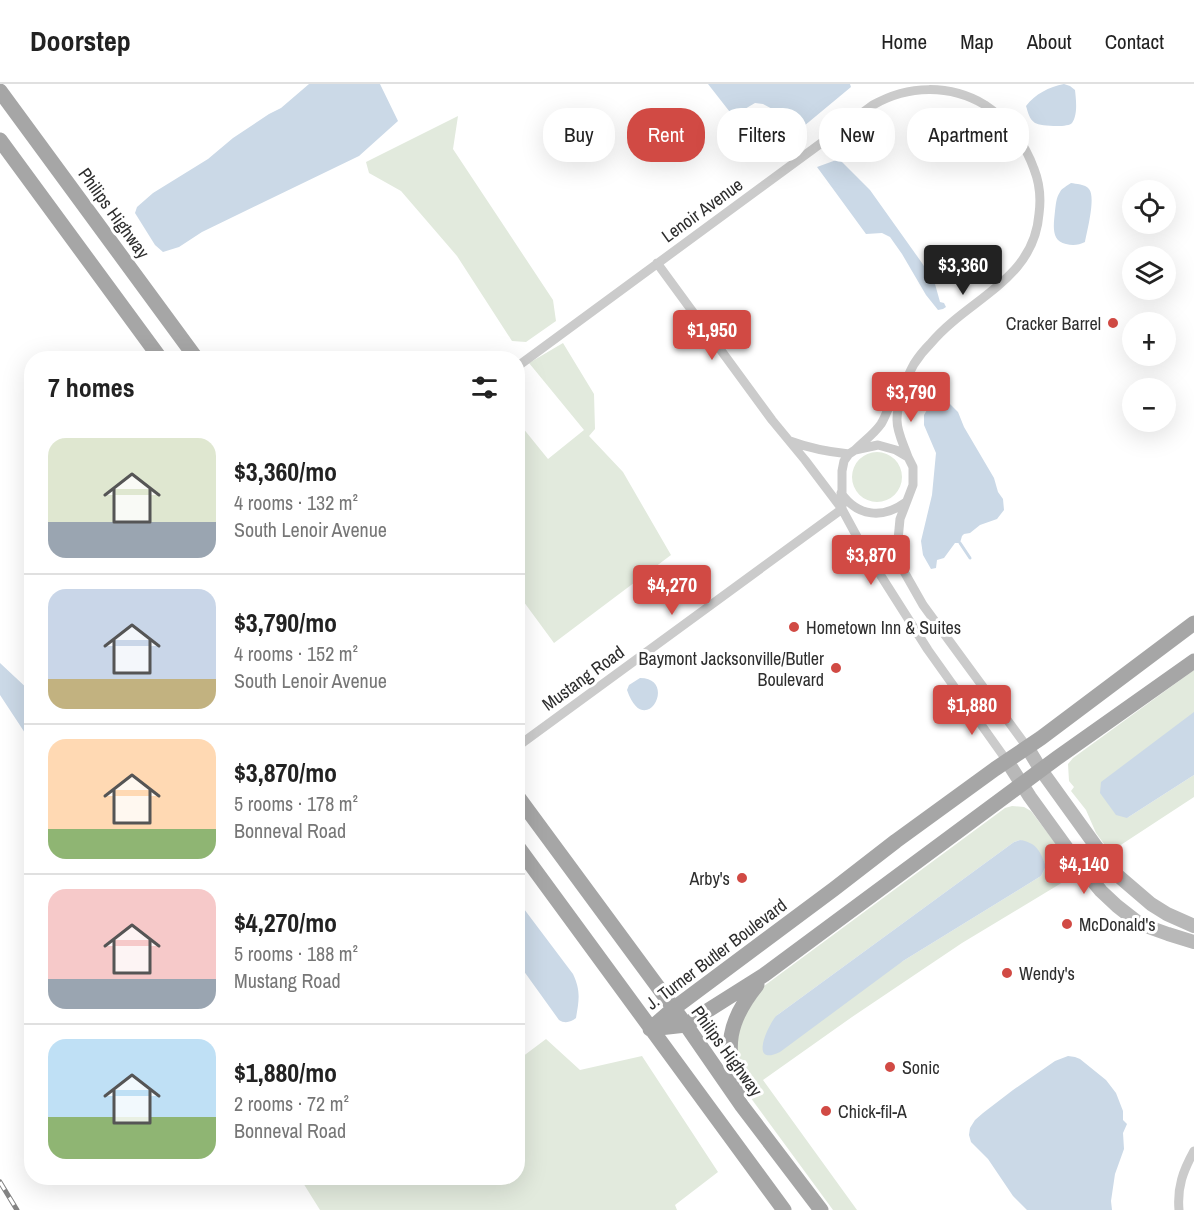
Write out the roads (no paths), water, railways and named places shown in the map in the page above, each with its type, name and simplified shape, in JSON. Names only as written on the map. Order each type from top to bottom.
[{"type":"main road","name":"Philips Highway","points":[[0,91],[191,351]]},
{"type":"main road","points":[[0,140],[155,351]]},
{"type":"main road","name":"J. Turner Butler Boulevard","points":[[650,1029],[673,1009],[896,841],[1194,623]]},
{"type":"main road","name":"J. Turner Butler Boulevard","points":[[650,1029],[686,1025],[764,975],[1022,784],[1194,661]]},
{"type":"main road","name":"Philips Highway","points":[[525,807],[686,1025],[817,1209]]},
{"type":"main road","points":[[525,858],[784,1210]]},
{"type":"main road","points":[[742,1106],[732,1071],[731,1033],[739,1010],[764,975]]},
{"type":"street","name":"Lenoir Avenue","points":[[525,361],[873,105],[887,97],[912,90],[940,89],[953,92],[976,100],[998,115],[1022,142],[1039,185],[1039,224],[1035,239],[1021,264],[997,288],[947,325],[915,362],[882,423],[852,452]]},
{"type":"street","points":[[657,263],[772,420],[842,508],[862,546],[928,650],[1077,862],[1101,891],[1140,924],[1194,942]]},
{"type":"street","points":[[900,392],[897,428],[913,467],[913,486],[900,519],[898,540],[902,568],[923,605],[1116,874],[1151,904],[1194,926]]},
{"type":"street","points":[[790,441],[831,452],[852,452],[878,445],[896,450],[908,457]]},
{"type":"street","points":[[842,508],[842,471],[844,461],[852,452]]},
{"type":"street","points":[[841,493],[851,506],[866,512],[887,512],[907,501]]},
{"type":"street","name":"Mustang Road","points":[[525,741],[842,508]]},
{"type":"street","points":[[1179,1210],[1180,1182],[1194,1151]]},
{"type":"water","points":[[309,84],[380,84],[398,121],[359,156],[202,232],[179,247],[163,252],[155,245],[135,213],[137,207],[153,193],[208,159],[233,138],[281,108]]},
{"type":"water","points":[[708,84],[850,84],[851,87],[826,108],[819,108],[819,114],[807,124],[807,108],[770,108],[755,103],[747,108],[727,108]]},
{"type":"water","points":[[1064,84],[1075,90],[1076,111],[1074,120],[1069,125],[1042,125],[1035,123],[1030,117],[1029,108],[1026,106],[1034,98],[1053,87]]},
{"type":"water","points":[[831,162],[842,162],[870,190],[922,263],[935,284],[940,302],[946,307],[938,310],[926,295],[890,237],[882,233],[866,234],[817,167]]},
{"type":"water","points":[[1071,183],[1087,187],[1092,199],[1085,242],[1074,245],[1057,239],[1054,226],[1058,197],[1062,189]]},
{"type":"water","points":[[942,393],[958,412],[964,427],[994,478],[998,492],[1003,499],[1004,510],[997,519],[964,534],[960,543],[955,543],[944,558],[937,560],[936,568],[931,569],[923,555],[921,541],[932,495],[936,453],[924,425],[924,415]]},
{"type":"water","points":[[0,663],[24,685],[24,731],[0,695]]},
{"type":"water","points":[[640,678],[651,681],[657,687],[658,696],[655,704],[649,709],[642,710],[634,704],[627,690],[629,685]]},
{"type":"water","points":[[1194,712],[1194,775],[1127,818],[1116,815],[1100,793],[1101,782]]},
{"type":"water","points":[[1020,840],[1030,843],[1040,852],[1046,866],[1041,876],[903,961],[780,1052],[765,1054],[763,1044],[765,1036],[776,1016],[1014,842]]},
{"type":"water","points":[[525,910],[573,974],[577,986],[579,996],[576,1018],[566,1022],[559,1020],[525,973]]},
{"type":"water","points":[[1068,1056],[1080,1059],[1106,1080],[1116,1093],[1123,1111],[1123,1120],[1127,1124],[1123,1133],[1124,1149],[1115,1174],[1112,1210],[1027,1210],[1013,1196],[988,1159],[971,1142],[969,1135],[975,1120],[983,1113],[1055,1061]]},
{"type":"waterway","points":[[960,543],[970,558]]},
{"type":"railway","points":[[0,1182],[17,1210]]},
{"type":"place","name":"Cracker Barrel","points":[[1113,323]]},
{"type":"place","name":"Hometown Inn & Suites","points":[[794,627]]},
{"type":"place","name":"Baymont Jacksonville/Butler Boulevard","points":[[836,668]]},
{"type":"place","name":"Arby's","points":[[742,878]]},
{"type":"place","name":"McDonald's","points":[[1067,924]]},
{"type":"place","name":"Wendy's","points":[[1007,973]]},
{"type":"place","name":"Sonic","points":[[890,1067]]},
{"type":"place","name":"Chick-fil-A","points":[[826,1111]]}]
